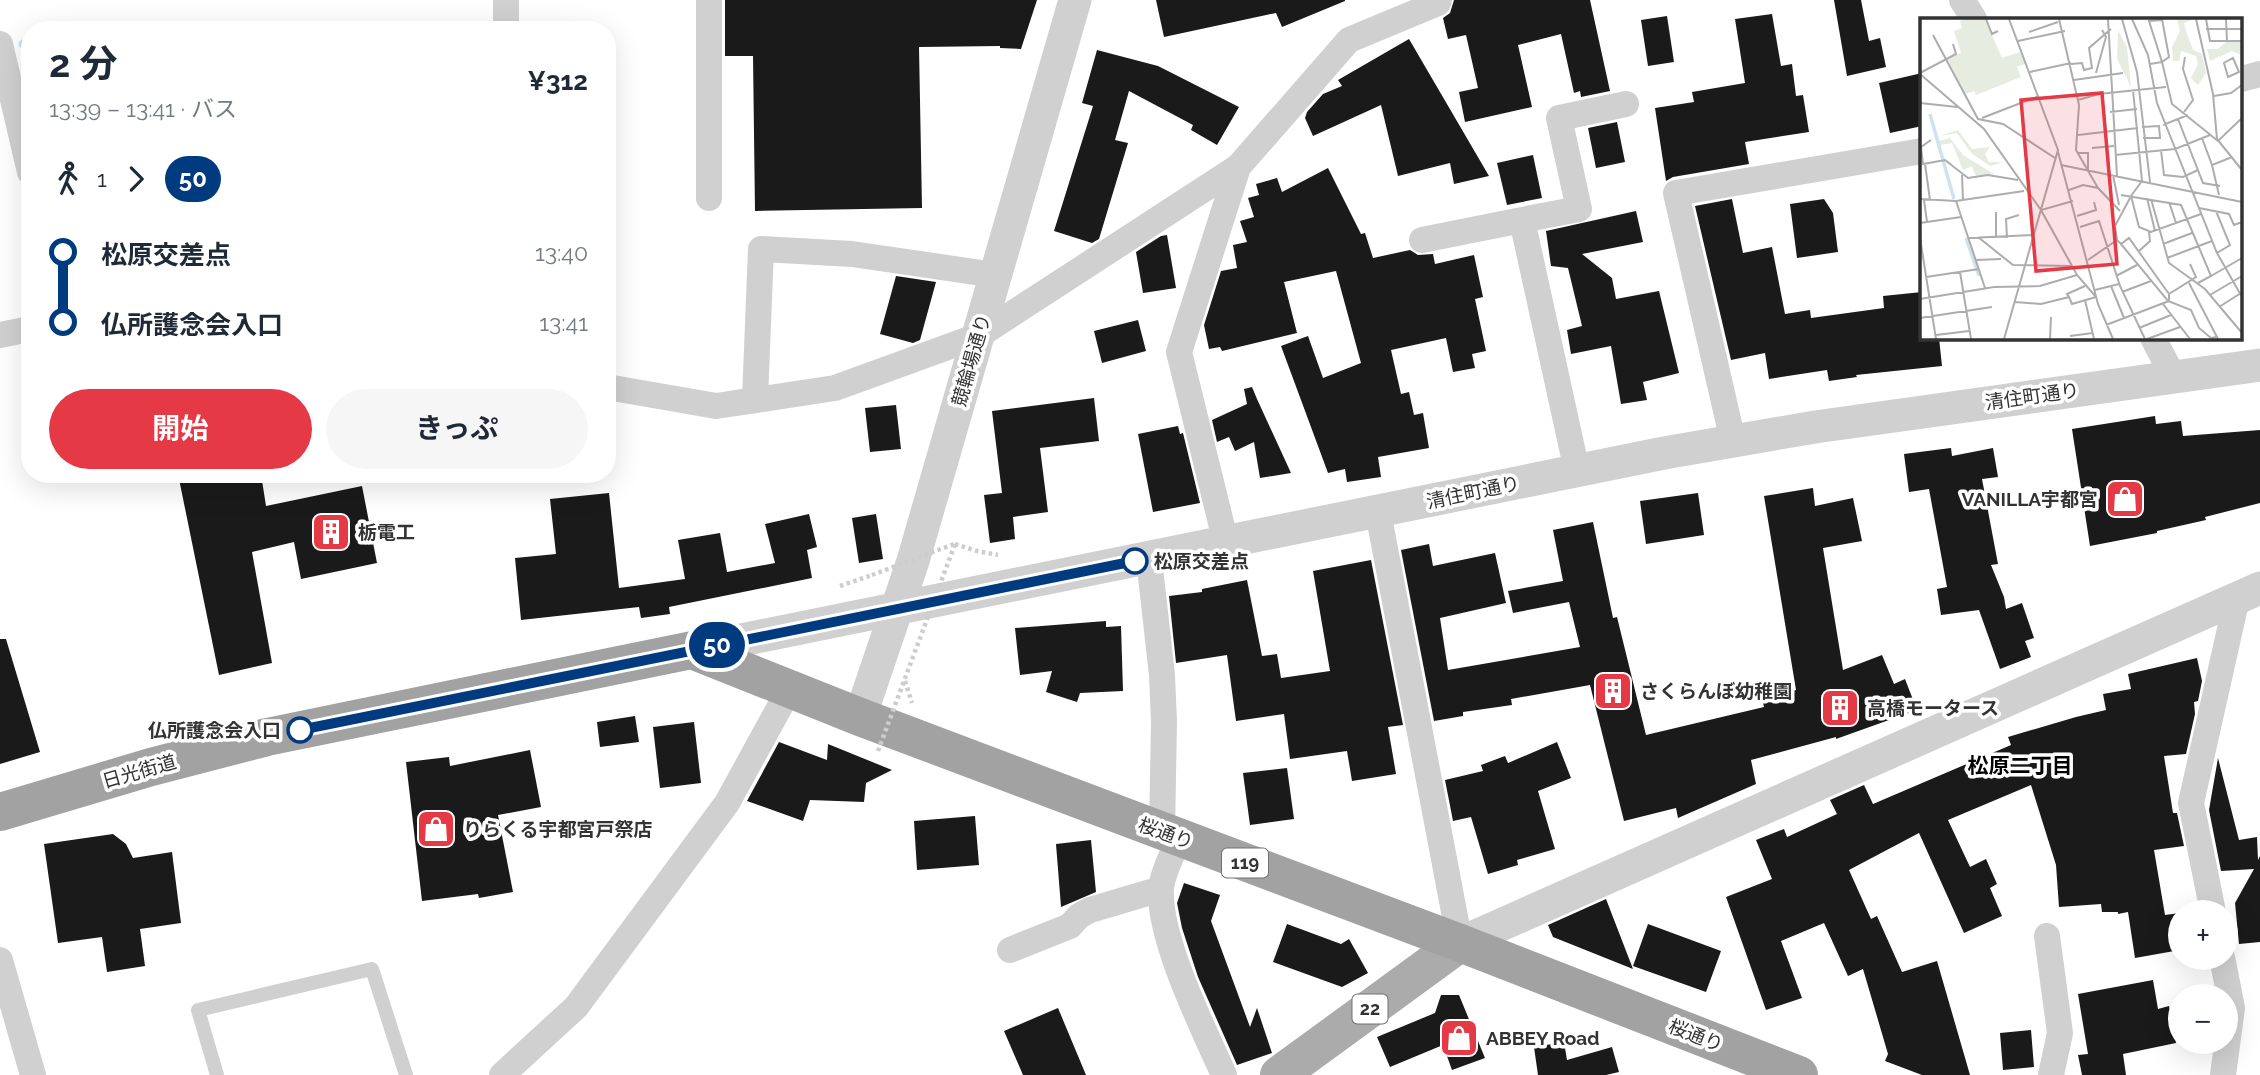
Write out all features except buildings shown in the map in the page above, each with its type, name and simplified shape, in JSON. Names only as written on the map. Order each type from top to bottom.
[{"type":"highway","name":"桜通り","points":[[692,650],[789,690],[1460,943],[1785,1072]]},
{"type":"highway","name":"日光街道","points":[[0,812],[150,767],[267,737],[692,650]]},
{"type":"main road","name":"22","points":[[1279,1075],[1460,943]]},
{"type":"street","points":[[506,0],[506,21]]},
{"type":"street","points":[[709,0],[709,198]]},
{"type":"street","name":"競輪場通り","points":[[860,717],[899,608],[1075,0]]},
{"type":"street","points":[[616,389],[716,406],[835,388],[978,336],[1238,167],[1349,40],[1440,0]]},
{"type":"street","points":[[1962,0],[1974,18]]},
{"type":"street","points":[[0,44],[21,134]]},
{"type":"street","points":[[2242,79],[2260,74]]},
{"type":"street","points":[[1422,240],[1579,209],[1559,118],[1626,104]]},
{"type":"street","points":[[1733,441],[1676,193],[1920,151]]},
{"type":"street","points":[[1226,543],[1179,352],[1238,167]]},
{"type":"street","points":[[1521,220],[1577,471]]},
{"type":"street","points":[[755,400],[761,249],[852,254],[995,275]]},
{"type":"street","points":[[0,335],[21,331]]},
{"type":"street","points":[[2154,340],[2173,376]]},
{"type":"street","name":"清住町通り","points":[[692,650],[1733,441],[2260,365]]},
{"type":"street","points":[[1378,512],[1460,943],[2249,593]]},
{"type":"street","points":[[1149,559],[1161,675],[1171,835],[1161,889],[1163,913],[1170,945],[1224,1075]]},
{"type":"street","points":[[2211,900],[2191,803],[2249,593]]},
{"type":"street","points":[[502,1075],[576,1007],[727,803],[789,690]]},
{"type":"street","points":[[1010,950],[1070,926],[1079,916],[1090,910],[1161,889]]},
{"type":"street","points":[[2047,936],[2060,1034],[2051,1075]]},
{"type":"street","points":[[0,960],[33,1075]]},
{"type":"street","points":[[2223,1075],[2232,1008],[2225,970]]},
{"type":"lane","points":[[217,1075],[198,1010],[372,969],[407,1075]]},
{"type":"path","points":[[878,751],[955,544]]},
{"type":"path","points":[[839,587],[955,544],[1005,556]]},
{"type":"bus line","name":"50","points":[[300,730],[1135,561]]},
{"type":"place","name":"VANILLA宇都宮","points":[[2125,499]]},
{"type":"place","name":"栃電工","points":[[331,532]]},
{"type":"place","name":"松原交差点","points":[[1135,561]]},
{"type":"place","name":"さくらんぼ幼稚園","points":[[1613,691]]},
{"type":"place","name":"高橋モータース","points":[[1840,708]]},
{"type":"place","name":"仏所護念会入口","points":[[300,730]]},
{"type":"place","name":"りらくる宇都宮戸祭店","points":[[436,829]]},
{"type":"place","name":"ABBEY Road","points":[[1459,1038]]},
{"type":"district","name":"松原二丁目","points":[[2020,766]]}]
